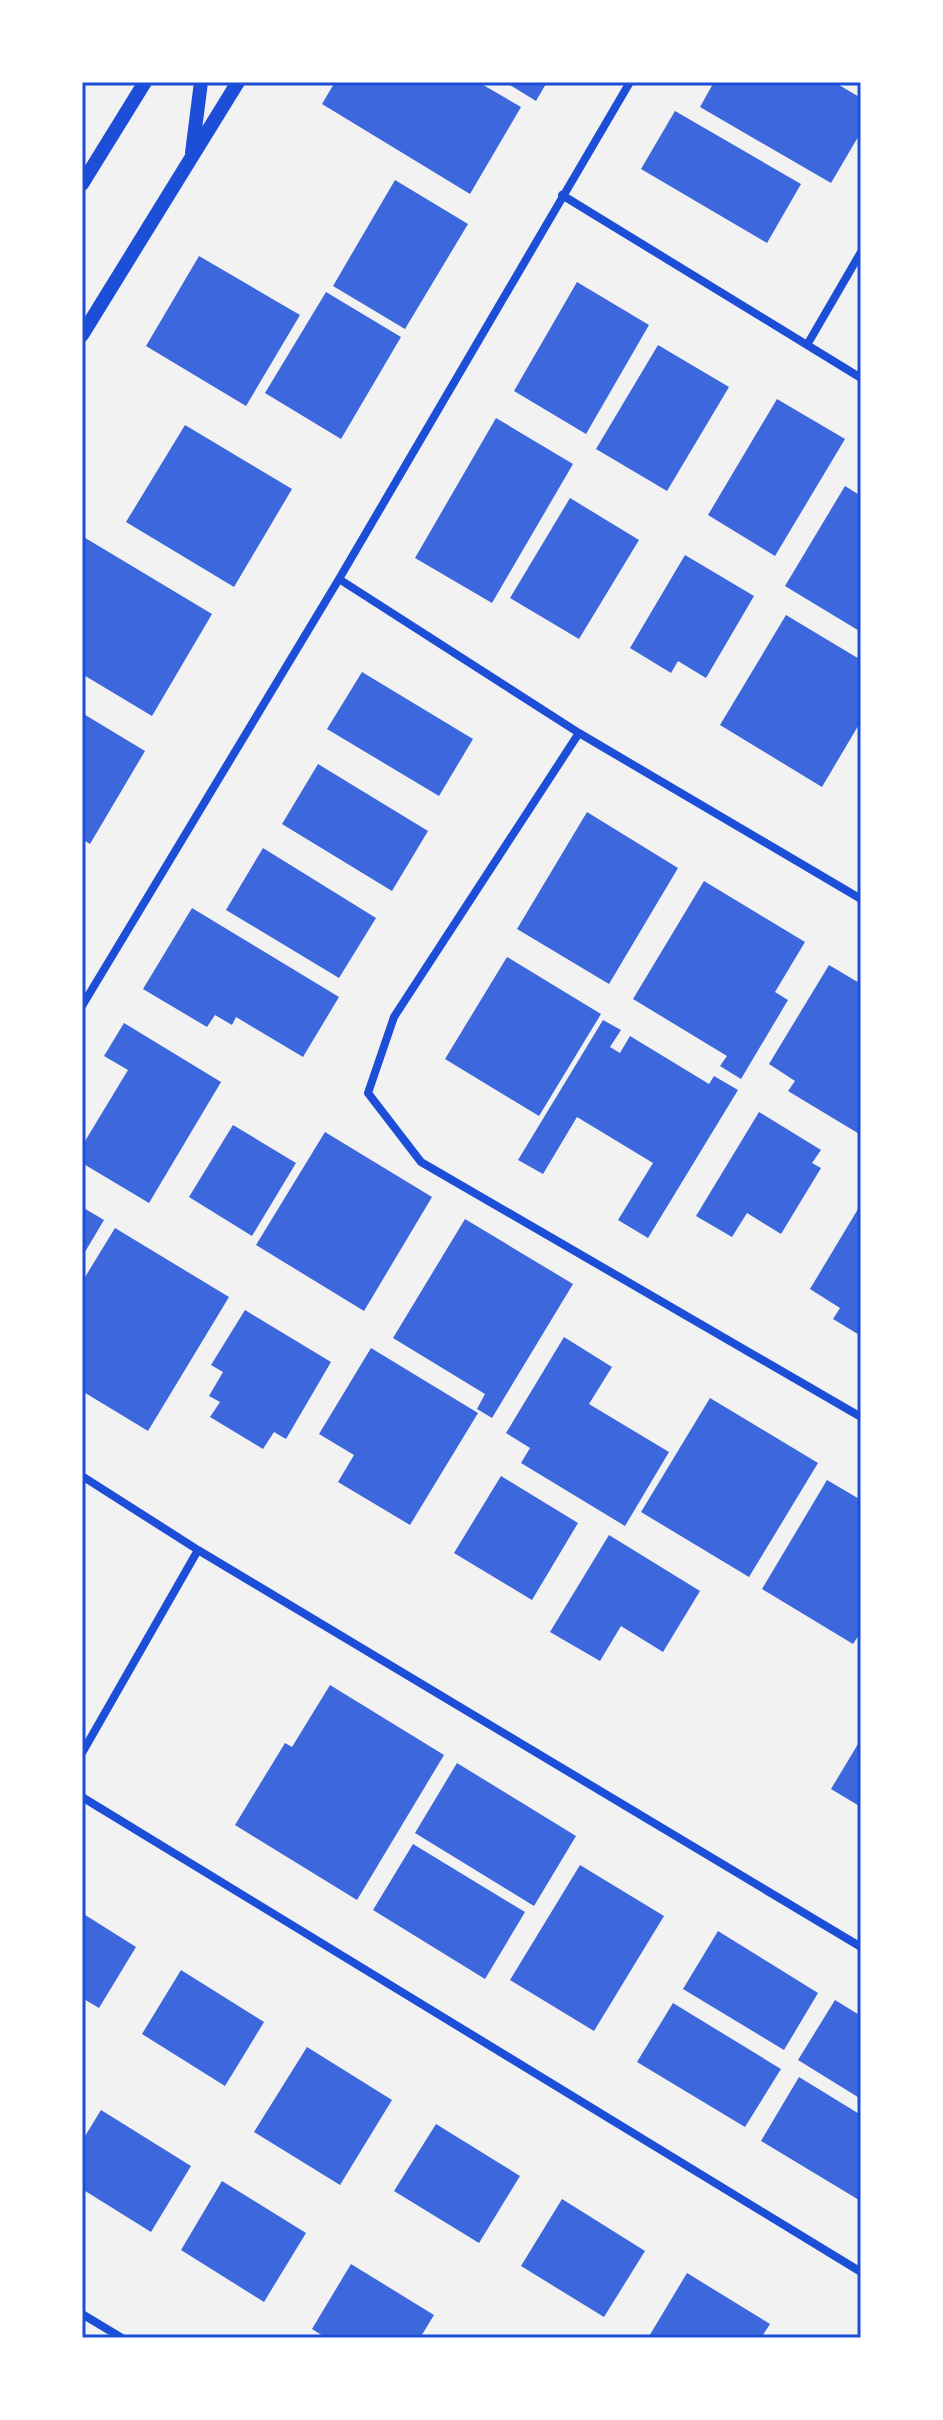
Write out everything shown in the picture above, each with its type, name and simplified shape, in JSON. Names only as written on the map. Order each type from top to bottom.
[{"type":"street","points":[[82,184],[145,82]]},
{"type":"street","points":[[192,157],[201,82]]},
{"type":"street","points":[[82,335],[238,82]]},
{"type":"street","points":[[82,1006],[339,579],[630,82]]},
{"type":"street","points":[[562,195],[861,378]]},
{"type":"street","points":[[807,345],[861,252]]},
{"type":"street","points":[[339,579],[579,733],[861,899]]},
{"type":"street","points":[[579,733],[394,1017],[368,1093],[421,1162],[861,1417]]},
{"type":"street","points":[[82,1476],[198,1550],[861,1947]]},
{"type":"street","points":[[82,1753],[198,1550]]},
{"type":"street","points":[[82,1797],[861,2272]]},
{"type":"street","points":[[82,2314],[122,2338]]},
{"type":"building","points":[[335,82],[478,82],[521,107],[470,194],[322,104]]},
{"type":"building","points":[[505,82],[547,82],[536,101]]},
{"type":"building","points":[[714,82],[834,82],[861,98],[861,132],[831,183],[700,107]]},
{"type":"building","points":[[675,111],[801,184],[767,243],[641,169]]},
{"type":"building","points":[[395,180],[468,224],[405,329],[333,286]]},
{"type":"building","points":[[199,256],[300,315],[246,406],[146,346]]},
{"type":"building","points":[[577,282],[649,325],[586,434],[514,391]]},
{"type":"building","points":[[326,292],[401,337],[341,439],[265,393]]},
{"type":"building","points":[[658,345],[729,387],[667,491],[596,449]]},
{"type":"building","points":[[777,399],[845,439],[775,556],[708,515]]},
{"type":"building","points":[[496,418],[573,464],[492,603],[415,558]]},
{"type":"building","points":[[185,425],[292,489],[234,587],[126,522]]},
{"type":"building","points":[[845,486],[861,496],[861,632],[785,586]]},
{"type":"building","points":[[570,498],[639,540],[579,639],[510,598]]},
{"type":"building","points":[[82,536],[212,614],[152,716],[82,674]]},
{"type":"building","points":[[685,555],[754,596],[706,678],[678,661],[671,673],[630,648]]},
{"type":"building","points":[[786,615],[861,660],[861,721],[822,787],[720,725]]},
{"type":"building","points":[[362,672],[473,739],[439,796],[327,729]]},
{"type":"building","points":[[82,713],[145,751],[90,844],[82,839]]},
{"type":"building","points":[[318,764],[428,831],[392,891],[282,824]]},
{"type":"building","points":[[587,812],[678,868],[609,984],[517,929]]},
{"type":"building","points":[[263,848],[376,918],[339,978],[226,910]]},
{"type":"building","points":[[704,881],[805,942],[775,992],[788,1000],[741,1079],[720,1066],[727,1056],[633,999]]},
{"type":"building","points":[[192,908],[339,997],[303,1057],[236,1017],[232,1025],[215,1015],[207,1027],[143,989]]},
{"type":"building","points":[[507,957],[601,1014],[539,1116],[445,1059]]},
{"type":"building","points":[[829,965],[861,984],[861,1135],[788,1091],[795,1081],[769,1064]]},
{"type":"building","points":[[603,1020],[621,1030],[610,1047],[620,1053],[630,1036],[709,1084],[714,1076],[738,1090],[648,1238],[618,1220],[653,1163],[577,1117],[543,1174],[518,1160]]},
{"type":"building","points":[[124,1023],[221,1082],[149,1203],[82,1163],[82,1146],[128,1070],[104,1056]]},
{"type":"building","points":[[759,1112],[821,1150],[812,1163],[821,1168],[781,1234],[747,1213],[732,1237],[696,1216]]},
{"type":"building","points":[[233,1125],[296,1163],[252,1236],[189,1197]]},
{"type":"building","points":[[325,1132],[432,1197],[364,1311],[256,1245]]},
{"type":"building","points":[[861,1204],[861,1336],[833,1319],[840,1308],[810,1289]]},
{"type":"building","points":[[82,1207],[104,1220],[82,1257]]},
{"type":"building","points":[[465,1219],[573,1284],[492,1418],[477,1409],[485,1394],[393,1338]]},
{"type":"building","points":[[115,1228],[229,1297],[148,1431],[82,1391],[82,1282]]},
{"type":"building","points":[[245,1310],[331,1362],[286,1439],[274,1432],[263,1449],[210,1417],[220,1402],[209,1396],[223,1372],[211,1365]]},
{"type":"building","points":[[564,1337],[612,1367],[589,1404],[669,1452],[625,1526],[521,1463],[530,1448],[506,1433]]},
{"type":"building","points":[[371,1348],[478,1413],[410,1525],[338,1482],[354,1455],[319,1434]]},
{"type":"building","points":[[710,1398],[818,1463],[749,1577],[641,1512]]},
{"type":"building","points":[[501,1476],[578,1523],[532,1600],[454,1553]]},
{"type":"building","points":[[827,1480],[861,1500],[861,1632],[853,1644],[762,1589]]},
{"type":"building","points":[[609,1535],[700,1591],[663,1652],[621,1626],[600,1661],[550,1632]]},
{"type":"building","points":[[330,1685],[444,1755],[357,1900],[235,1825],[285,1743],[292,1747]]},
{"type":"building","points":[[861,1739],[861,1807],[831,1789]]},
{"type":"building","points":[[457,1763],[576,1836],[534,1906],[415,1833]]},
{"type":"building","points":[[413,1844],[525,1912],[485,1979],[373,1910]]},
{"type":"building","points":[[580,1865],[664,1916],[594,2031],[510,1980]]},
{"type":"building","points":[[82,1913],[136,1947],[99,2008],[82,1998]]},
{"type":"building","points":[[718,1931],[818,1993],[784,2050],[683,1989]]},
{"type":"building","points":[[181,1970],[264,2022],[225,2086],[142,2034]]},
{"type":"building","points":[[835,2000],[861,2016],[861,2099],[798,2060]]},
{"type":"building","points":[[673,2003],[781,2069],[745,2127],[637,2062]]},
{"type":"building","points":[[307,2047],[392,2100],[340,2185],[254,2132]]},
{"type":"building","points":[[799,2077],[861,2115],[859,2200],[761,2141]]},
{"type":"building","points":[[101,2110],[191,2166],[151,2232],[82,2189],[82,2141]]},
{"type":"building","points":[[436,2124],[520,2176],[479,2243],[394,2191]]},
{"type":"building","points":[[222,2181],[306,2233],[264,2302],[181,2250]]},
{"type":"building","points":[[562,2199],[645,2251],[604,2317],[521,2266]]},
{"type":"building","points":[[351,2264],[434,2315],[420,2338],[326,2338],[312,2329]]},
{"type":"building","points":[[687,2273],[770,2324],[761,2338],[648,2338]]}]
